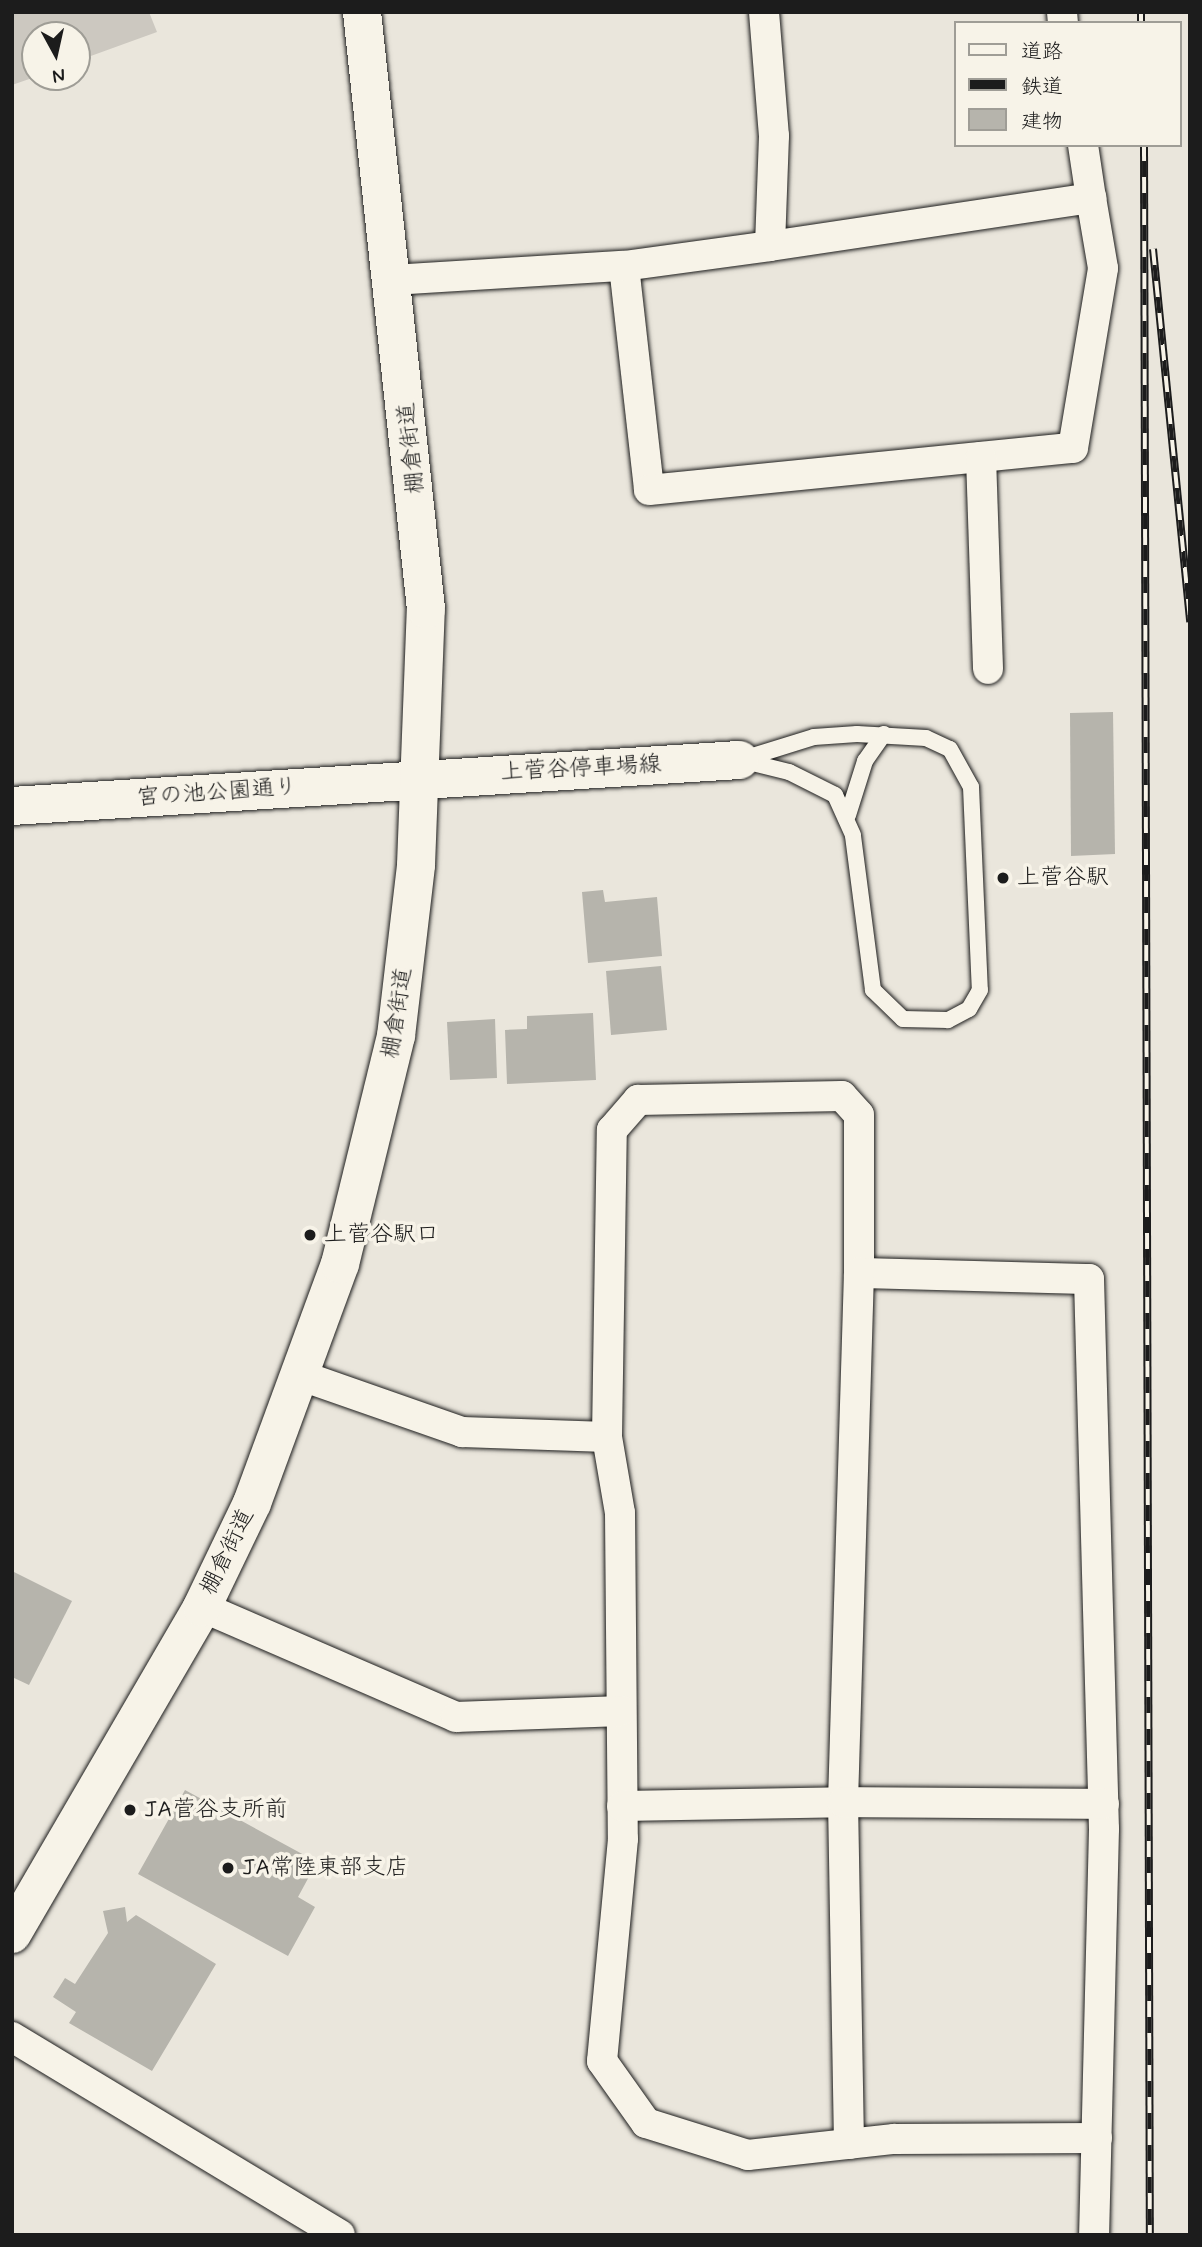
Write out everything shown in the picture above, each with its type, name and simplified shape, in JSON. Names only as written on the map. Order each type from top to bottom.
[{"type":"main road","name":"棚倉街道","points":[[12,1934],[202,1606],[252,1503],[302,1376],[369,1161],[396,1037],[422,779],[426,610],[362,12]]},
{"type":"main road","name":"上菅谷停車場線","points":[[422,779],[740,760]]},
{"type":"main road","name":"宮の池公園通り","points":[[12,806],[422,779]]},
{"type":"street","points":[[764,12],[774,136],[770,246]]},
{"type":"street","points":[[624,266],[649,490],[1073,447],[1103,268],[1083,147]]},
{"type":"street","points":[[392,280],[624,266],[1091,198]]},
{"type":"street","points":[[981,457],[988,669]]},
{"type":"street","points":[[849,2144],[843,1802],[859,1273],[859,1115],[842,1096],[638,1100],[612,1130],[607,1437],[620,1513],[622,1806],[602,2061],[646,2123],[748,2155],[849,2144],[1097,2138]]},
{"type":"street","points":[[859,1273],[1089,1279],[1104,1804],[1094,2235]]},
{"type":"street","points":[[302,1376],[462,1432],[607,1437]]},
{"type":"street","points":[[202,1606],[456,1717],[621,1711]]},
{"type":"street","points":[[622,1806],[843,1802],[1104,1804]]},
{"type":"street","points":[[12,2037],[340,2235]]},
{"type":"lane","points":[[740,760],[814,737],[884,734],[926,738],[950,749],[971,787],[982,954],[980,990],[969,1009],[929,1024],[903,1019],[873,990],[848,815],[865,761],[884,734]]},
{"type":"lane","points":[[740,760],[814,783],[848,815]]},
{"type":"shaded area","points":[[12,12],[149,12],[157,32],[91,56],[91,21],[21,21],[21,82],[12,85]]},
{"type":"building","points":[[1113,712],[1115,854],[1071,856],[1070,713]]},
{"type":"building","points":[[603,890],[605,902],[657,897],[662,956],[588,963],[582,892]]},
{"type":"building","points":[[661,966],[667,1030],[611,1035],[606,971]]},
{"type":"building","points":[[593,1013],[596,1080],[507,1084],[505,1030],[527,1029],[527,1016]]},
{"type":"building","points":[[495,1019],[497,1078],[450,1080],[447,1022]]},
{"type":"building","points":[[12,1571],[72,1601],[29,1685],[12,1677]]},
{"type":"building","name":"JA常陸東部支店","points":[[185,1790],[317,1862],[298,1897],[315,1907],[288,1956],[138,1874]]},
{"type":"building","points":[[125,1907],[127,1922],[136,1915],[216,1964],[152,2071],[69,2023],[76,2012],[53,1997],[65,1978],[75,1984],[108,1933],[103,1911]]},
{"type":"railway","points":[[1141,12],[1141,21]]},
{"type":"railway","points":[[1144,147],[1150,2235]]},
{"type":"railway","points":[[1153,249],[1190,622]]},
{"type":"place","name":"上菅谷駅","points":[[1003,878]]},
{"type":"place","name":"上菅谷駅口","points":[[310,1235]]},
{"type":"place","name":"JA菅谷支所前","points":[[130,1810]]},
{"type":"place","name":"JA常陸東部支店","points":[[228,1868]]}]
